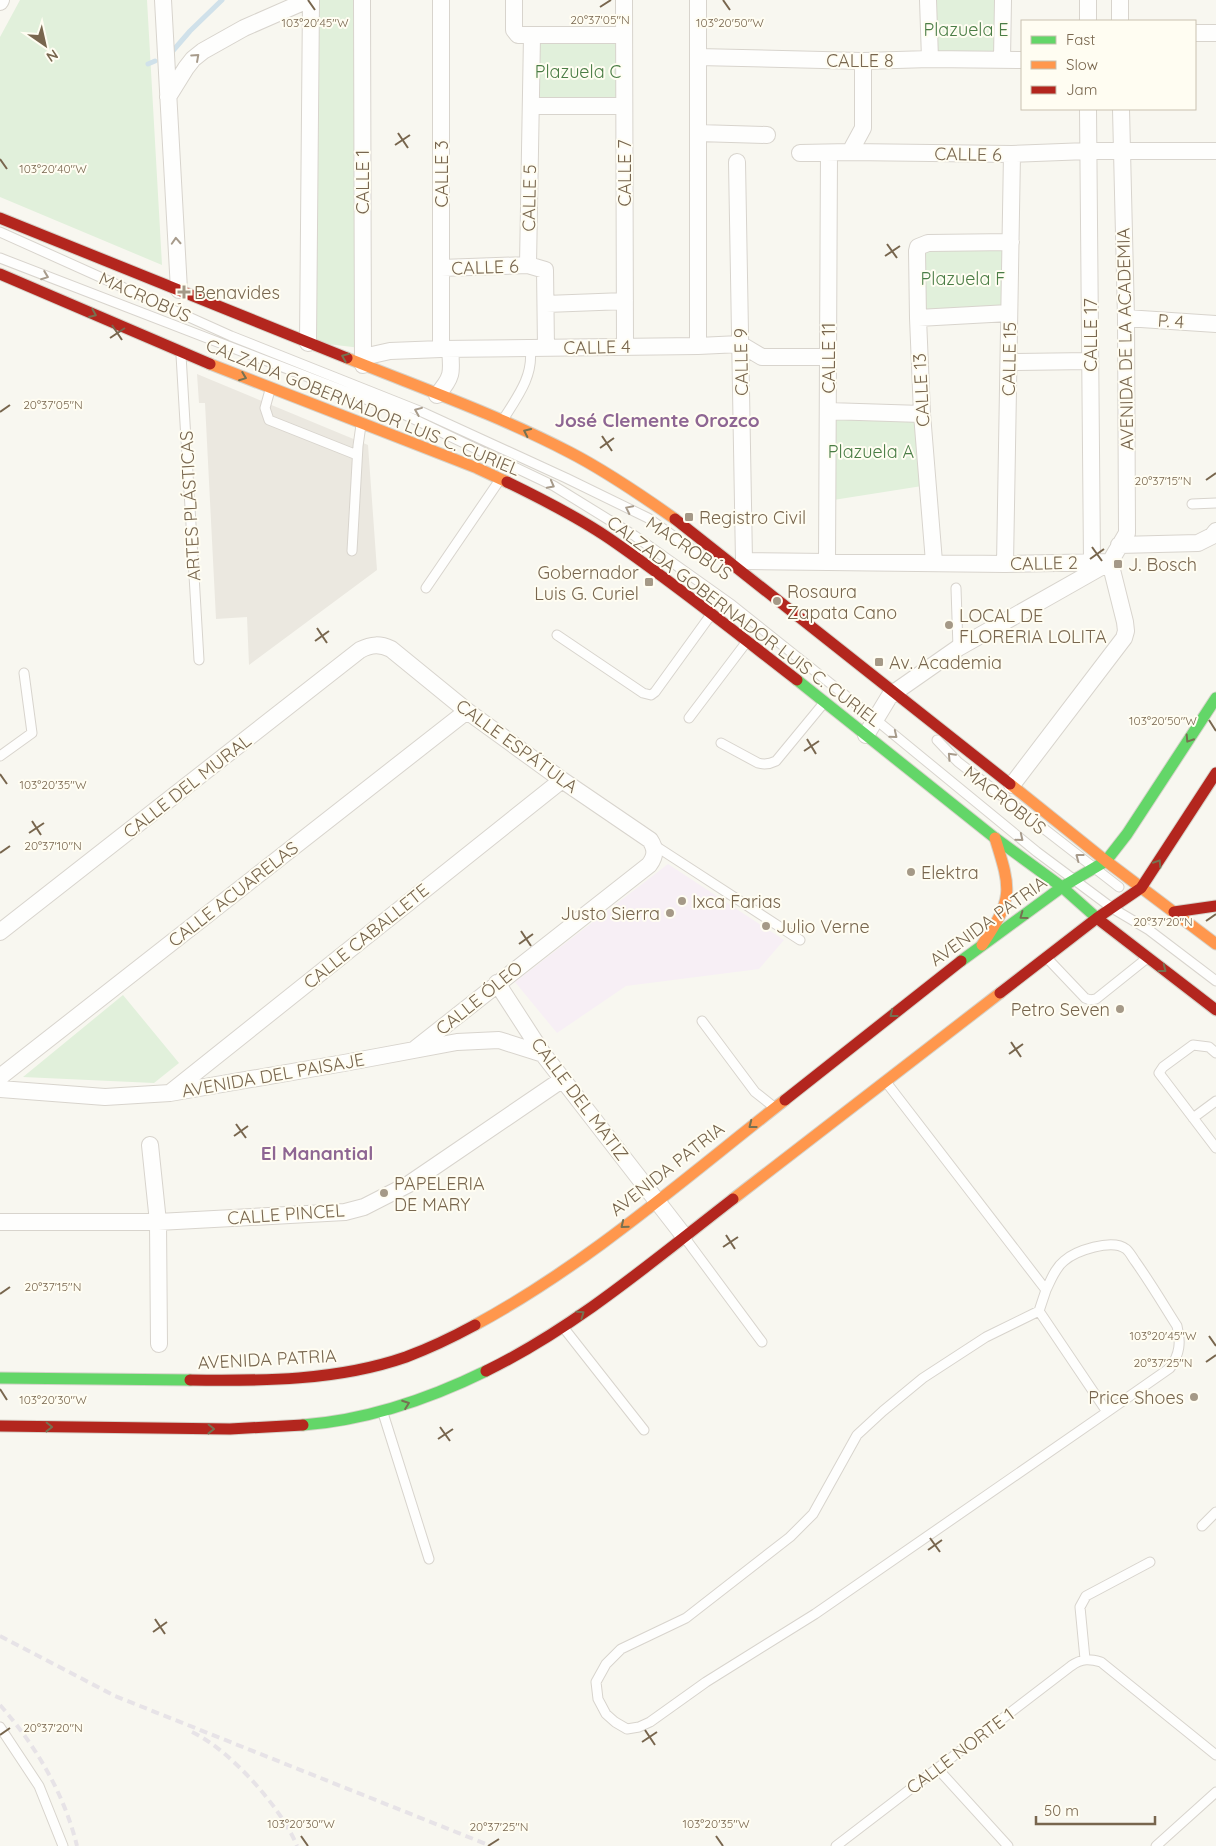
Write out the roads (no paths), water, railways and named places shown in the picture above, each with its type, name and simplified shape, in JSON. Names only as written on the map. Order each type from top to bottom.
[{"type":"main road","name":"CALZADA GOBERNADOR LUIS C. CURIEL","points":[[0,218],[308,343],[363,361],[570,452],[638,493],[686,527],[892,694],[1216,944]]},
{"type":"main road","name":"CALZADA GOBERNADOR LUIS C. CURIEL","points":[[0,274],[181,352],[477,468],[542,500],[609,538],[825,702],[995,838],[1062,887],[1097,918],[1216,1010]]},
{"type":"main road","name":"AVENIDA PATRIA","points":[[0,1378],[245,1381],[332,1375],[405,1357],[474,1328],[508,1308],[586,1256],[982,945],[1062,887],[1106,861],[1127,834],[1216,698]]},
{"type":"main road","points":[[0,1426],[251,1429],[301,1427],[383,1411],[448,1389],[502,1364],[563,1327],[610,1294],[1097,918],[1112,908],[1135,899],[1216,773]]},
{"type":"main road","points":[[982,945],[999,918],[1006,900],[1004,863],[995,838]]},
{"type":"main road","points":[[1174,912],[1216,906]]},
{"type":"street","points":[[163,0],[179,290]]},
{"type":"street","points":[[168,96],[186,68],[203,51],[244,28],[310,0],[308,343]]},
{"type":"street","name":"CALLE 1","points":[[362,0],[363,361]]},
{"type":"street","name":"CALLE 3","points":[[437,395],[448,382],[452,369],[445,349],[441,268],[441,0]]},
{"type":"street","name":"CALLE 5","points":[[514,0],[514,30],[525,36],[531,106],[528,265]]},
{"type":"street","name":"CALLE 7","points":[[624,0],[625,347]]},
{"type":"street","points":[[698,0],[698,346]]},
{"type":"street","points":[[928,0],[930,59]]},
{"type":"street","points":[[1002,59],[1003,0]]},
{"type":"street","points":[[1088,0],[1088,20]]},
{"type":"street","points":[[1120,0],[1120,20]]},
{"type":"street","points":[[1196,33],[1216,33]]},
{"type":"street","points":[[525,36],[624,35]]},
{"type":"street","name":"CALLE 8","points":[[698,57],[863,61],[930,59],[1021,60]]},
{"type":"street","points":[[850,152],[863,128],[863,61]]},
{"type":"street","points":[[531,106],[624,106]]},
{"type":"street","name":"CALLE 17","points":[[1088,110],[1092,562]]},
{"type":"street","name":"AVENIDA DE LA ACADEMIA","points":[[1110,562],[1127,533],[1126,318],[1129,151],[1121,110]]},
{"type":"street","points":[[698,133],[767,135]]},
{"type":"street","name":"CALLE 6","points":[[800,153],[1012,154],[1088,151],[1216,151]]},
{"type":"street","name":"CALLE 11","points":[[827,562],[829,153]]},
{"type":"street","name":"CALLE 15","points":[[1005,564],[1012,154]]},
{"type":"street","name":"CALLE 9","points":[[736,162],[744,561]]},
{"type":"street","name":"CALLE 13","points":[[934,562],[922,414],[916,255],[918,247],[928,243],[1011,242]]},
{"type":"street","points":[[528,265],[545,270],[546,348]]},
{"type":"street","name":"CALLE 6","points":[[441,268],[528,265]]},
{"type":"street","points":[[546,304],[625,301]]},
{"type":"street","points":[[918,318],[1010,313]]},
{"type":"street","name":"P. 4","points":[[1126,318],[1216,324]]},
{"type":"street","points":[[740,344],[762,357],[828,357]]},
{"type":"street","name":"CALLE 4","points":[[363,361],[390,351],[740,344]]},
{"type":"street","points":[[1009,362],[1090,361]]},
{"type":"street","points":[[828,411],[922,414]]},
{"type":"street","points":[[1119,546],[1198,543],[1212,536],[1216,531]]},
{"type":"street","name":"CALLE 2","points":[[744,561],[1005,564],[1110,562]]},
{"type":"street","points":[[866,735],[892,694],[958,648],[1110,562],[1125,622],[1126,631],[1124,638],[1012,785]]},
{"type":"street","name":"CALLE ESPÁTULA","points":[[376,645],[391,649],[467,711],[562,780],[650,840],[654,848]]},
{"type":"street","name":"CALLE DEL MURAL","points":[[0,932],[360,650],[376,645]]},
{"type":"street","name":"CALLE ACUARELAS","points":[[0,1077],[467,711]]},
{"type":"street","name":"CALLE CABALLETE","points":[[170,1093],[562,780]]},
{"type":"street","name":"CALLE ÓLEO","points":[[415,1049],[649,864],[654,858],[654,848]]},
{"type":"street","name":"CALLE DEL MATIZ","points":[[497,983],[543,1054],[684,1236]]},
{"type":"street","name":"AVENIDA DEL PAISAJE","points":[[0,1089],[105,1097],[170,1093],[344,1064],[458,1042],[499,1040],[543,1054]]},
{"type":"street","name":"CALLE PINCEL","points":[[0,1222],[158,1222],[345,1212],[364,1207],[409,1184],[563,1079]]},
{"type":"street","points":[[150,1145],[158,1222],[159,1344]]},
{"type":"lane","name":"MACROBÚS","points":[[0,232],[231,336],[422,412],[566,478],[648,518],[712,563]]},
{"type":"lane","name":"MACROBÚS","points":[[0,258],[399,412],[554,486],[635,536],[732,605],[1037,852],[1112,908],[1149,930],[1216,980]]},
{"type":"lane","points":[[503,421],[524,384],[530,368],[530,348]]},
{"type":"lane","name":"ARTES PLÁSTICAS","points":[[181,352],[199,660]]},
{"type":"lane","points":[[270,387],[265,408],[269,420],[357,455]]},
{"type":"lane","points":[[352,551],[357,455],[362,423]]},
{"type":"lane","points":[[426,588],[500,479]]},
{"type":"lane","points":[[1192,504],[1216,503]]},
{"type":"lane","name":"MACROBÚS","points":[[737,580],[892,694],[958,762],[1135,899]]},
{"type":"lane","points":[[956,588],[958,648]]},
{"type":"lane","points":[[557,635],[643,693],[651,695],[711,614]]},
{"type":"lane","points":[[689,718],[747,642]]},
{"type":"lane","points":[[0,756],[32,733],[24,673]]},
{"type":"lane","points":[[721,743],[763,764],[772,763],[776,761],[825,702]]},
{"type":"lane","points":[[654,848],[800,940]]},
{"type":"lane","points":[[1046,957],[1085,998],[1090,1000],[1096,999],[1148,957]]},
{"type":"lane","points":[[702,1021],[755,1092],[774,1107]]},
{"type":"lane","points":[[1216,1053],[1209,1047],[1193,1045],[1160,1071],[1160,1074],[1216,1148]]},
{"type":"lane","points":[[885,1080],[1046,1290]]},
{"type":"lane","points":[[1193,1118],[1216,1101]]},
{"type":"lane","points":[[684,1236],[762,1342]]},
{"type":"lane","points":[[1096,1246],[1120,1246],[1126,1249],[1177,1326],[1180,1337],[1176,1359],[1170,1368],[815,1614],[706,1682],[650,1722],[639,1727],[627,1729],[606,1714],[598,1699],[596,1682],[606,1664],[621,1649],[686,1618],[790,1537],[813,1514],[857,1435],[923,1378],[986,1337],[1039,1311],[1046,1290],[1055,1271],[1063,1261],[1074,1254],[1096,1246]]},
{"type":"lane","points":[[1039,1311],[1107,1412]]},
{"type":"lane","points":[[563,1327],[644,1430]]},
{"type":"lane","points":[[383,1411],[429,1559]]},
{"type":"lane","points":[[1202,1526],[1216,1512]]},
{"type":"lane","points":[[1150,1562],[1086,1596],[1080,1607],[1085,1659],[1101,1662],[1216,1755]]},
{"type":"lane","name":"CALLE NORTE 1","points":[[836,1846],[1077,1661],[1085,1659]]},
{"type":"lane","points":[[0,1727],[39,1786],[63,1846]]},
{"type":"lane","points":[[937,1768],[1008,1846]]},
{"type":"lane","points":[[1156,1846],[1216,1792]]},
{"type":"waterway","points":[[171,53],[190,31],[222,0]]},
{"type":"waterway","points":[[148,64],[155,61]]},
{"type":"railway","points":[[0,1636],[115,1696],[491,1846]]},
{"type":"railway","points":[[0,1705],[25,1737],[47,1771],[65,1807],[77,1846]]},
{"type":"railway","points":[[192,1732],[207,1740],[222,1752],[253,1781],[290,1831],[297,1846]]},
{"type":"place","name":"Benavides","points":[[184,292]]},
{"type":"place","name":"Registro Civil","points":[[689,517]]},
{"type":"place","name":"J. Bosch","points":[[1118,564]]},
{"type":"place","name":"Gobernador Luis G. Curiel","points":[[649,582]]},
{"type":"place","name":"Rosaura Zapata Cano","points":[[777,601]]},
{"type":"place","name":"LOCAL DE FLORERIA LOLITA","points":[[949,625]]},
{"type":"place","name":"Av. Academia","points":[[879,662]]},
{"type":"place","name":"Elektra","points":[[911,872]]},
{"type":"place","name":"Ixca Farias","points":[[682,901]]},
{"type":"place","name":"Justo Sierra","points":[[670,913]]},
{"type":"place","name":"Julio Verne","points":[[766,926]]},
{"type":"place","name":"Petro Seven","points":[[1120,1009]]},
{"type":"place","name":"PAPELERIA DE MARY","points":[[384,1193]]},
{"type":"place","name":"Price Shoes","points":[[1194,1397]]},
{"type":"district","name":"José Clemente Orozco","points":[[657,420]]},
{"type":"district","name":"El Manantial","points":[[317,1153]]},
{"type":"park label","name":"Plazuela E","points":[[966,29]]},
{"type":"park label","name":"Plazuela C","points":[[578,71]]},
{"type":"park label","name":"Plazuela F","points":[[963,278]]},
{"type":"park label","name":"Plazuela A","points":[[871,451]]}]
